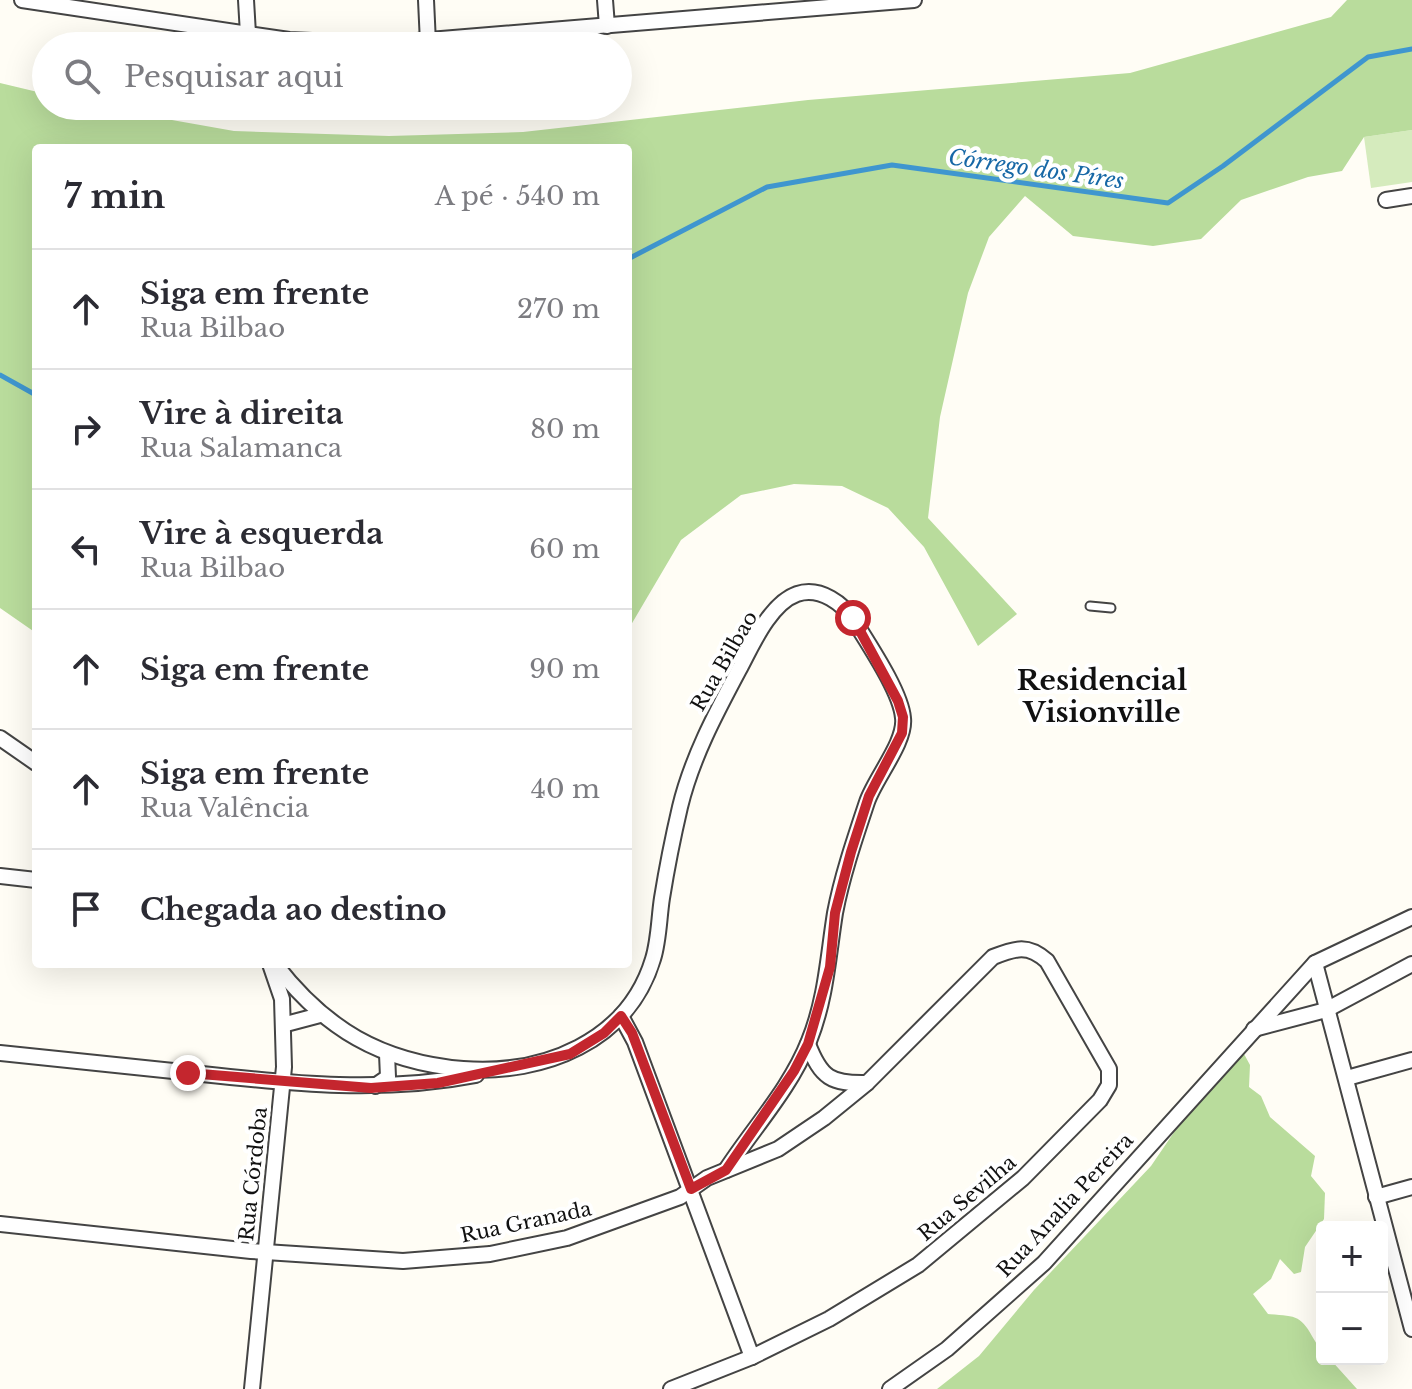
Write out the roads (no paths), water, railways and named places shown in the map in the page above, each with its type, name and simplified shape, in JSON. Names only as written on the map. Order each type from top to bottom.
[{"type":"street","points":[[22,0],[68,4],[236,32]]},
{"type":"street","points":[[246,0],[248,32]]},
{"type":"street","points":[[426,0],[427,32]]},
{"type":"street","points":[[605,0],[607,26]]},
{"type":"street","points":[[544,32],[914,0]]},
{"type":"street","points":[[1386,200],[1412,196]]},
{"type":"street","name":"Rua Bilbao","points":[[277,968],[320,1015],[387,1054],[441,1067],[496,1071],[570,1054],[604,1033],[621,1016],[640,988],[654,958],[666,873],[682,801],[710,725],[751,646],[779,607],[798,594],[823,594],[842,605],[853,618],[903,717],[902,733],[869,796],[851,852],[835,913],[830,967],[808,1044],[787,1082],[726,1170]]},
{"type":"street","points":[[0,738],[32,760]]},
{"type":"street","points":[[0,876],[32,880]]},
{"type":"street","points":[[1412,917],[1315,963],[1412,1329]]},
{"type":"street","name":"Rua Granada","points":[[0,1224],[266,1252],[403,1261],[490,1254],[567,1238],[624,1220],[680,1197],[726,1170],[778,1149],[867,1083],[993,957],[1017,947]]},
{"type":"street","name":"Rua Sevilha","points":[[671,1389],[752,1357],[829,1319],[918,1265],[1012,1189],[1100,1100],[1109,1085],[1109,1069],[1100,1051],[1047,961],[1035,950],[1017,947]]},
{"type":"street","name":"Rua Analia Pereira","points":[[890,1389],[947,1349],[1044,1263],[1315,963]]},
{"type":"street","points":[[1253,1029],[1326,1010],[1412,964]]},
{"type":"street","name":"Rua Córdoba","points":[[252,1389],[286,1024],[274,968]]},
{"type":"street","points":[[286,1024],[320,1015]]},
{"type":"street","points":[[621,1016],[632,1033],[752,1357]]},
{"type":"street","points":[[808,1044],[816,1065],[827,1076],[841,1084],[867,1083]]},
{"type":"street","points":[[0,1053],[282,1083],[371,1088],[438,1083],[496,1071]]},
{"type":"street","points":[[371,1088],[388,1077],[387,1054]]},
{"type":"street","points":[[1347,1078],[1412,1060]]},
{"type":"street","points":[[1376,1197],[1412,1187]]},
{"type":"lane","points":[[1090,606],[1111,608]]},
{"type":"waterway","name":"Córrego dos Píres","points":[[632,257],[767,187],[892,165],[1168,203],[1223,166],[1368,57],[1412,49]]},
{"type":"waterway","name":"Córrego dos Píres","points":[[0,375],[32,393]]},
{"type":"district","name":"Residencial Visionville","points":[[1102,696]]}]
